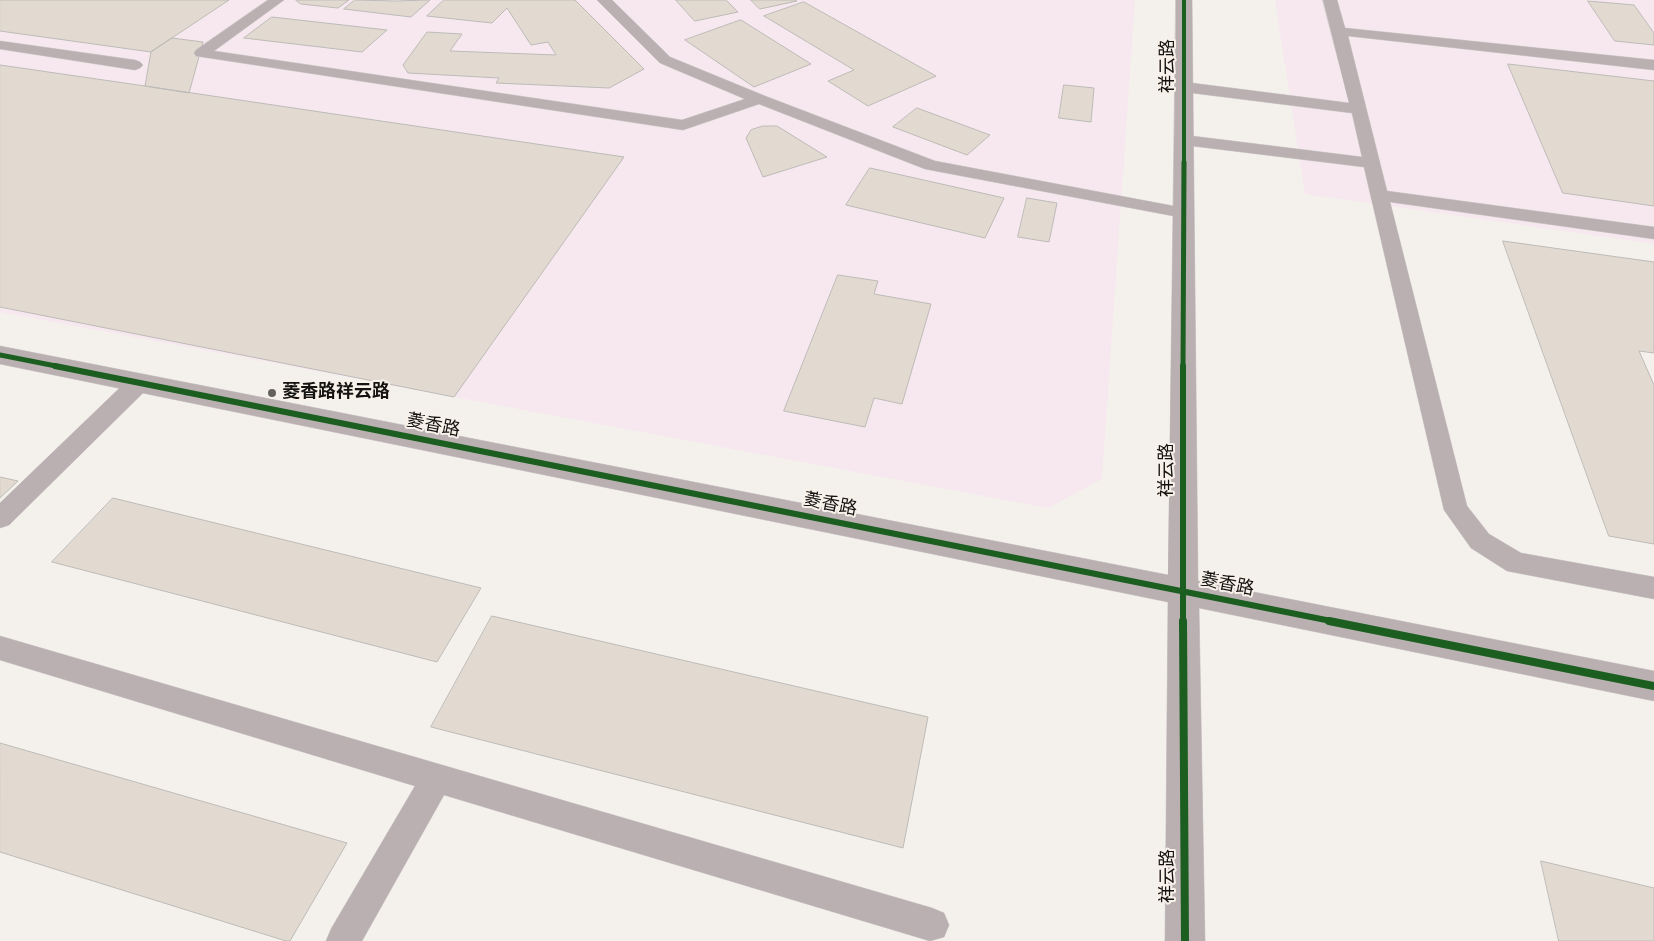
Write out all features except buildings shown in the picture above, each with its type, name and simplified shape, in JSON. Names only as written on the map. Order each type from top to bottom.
[{"type":"street","name":"祥云路","points":[[1184,0],[1183,592],[1185,941]]},
{"type":"street","name":"菱香路","points":[[0,355],[1654,686]]},
{"type":"lane","points":[[277,0],[201,53],[683,124],[758,99]]},
{"type":"lane","points":[[604,0],[665,60],[758,99],[931,165],[1184,213]]},
{"type":"lane","points":[[1330,0],[1337,30],[1344,48],[1456,510],[1480,541],[1516,563],[1654,588]]},
{"type":"lane","points":[[1337,30],[1654,65]]},
{"type":"lane","points":[[0,46],[136,65]]},
{"type":"lane","points":[[1184,87],[1359,109]]},
{"type":"lane","points":[[1184,140],[1372,163]]},
{"type":"lane","points":[[1380,195],[1654,233]]},
{"type":"lane","points":[[0,518],[138,383]]},
{"type":"lane","points":[[0,648],[932,924]]},
{"type":"lane","points":[[343,941],[437,778]]},
{"type":"shaded area","points":[[0,0],[1135,0],[1102,479],[1048,508],[0,312]]},
{"type":"shaded area","points":[[1275,0],[1654,0],[1654,244],[1305,194]]},
{"type":"cycle path","points":[[1184,0],[1183,592],[1185,941]]},
{"type":"cycle path","points":[[0,355],[1654,686]]},
{"type":"place","name":"菱香路祥云路","points":[[272,393]]}]
